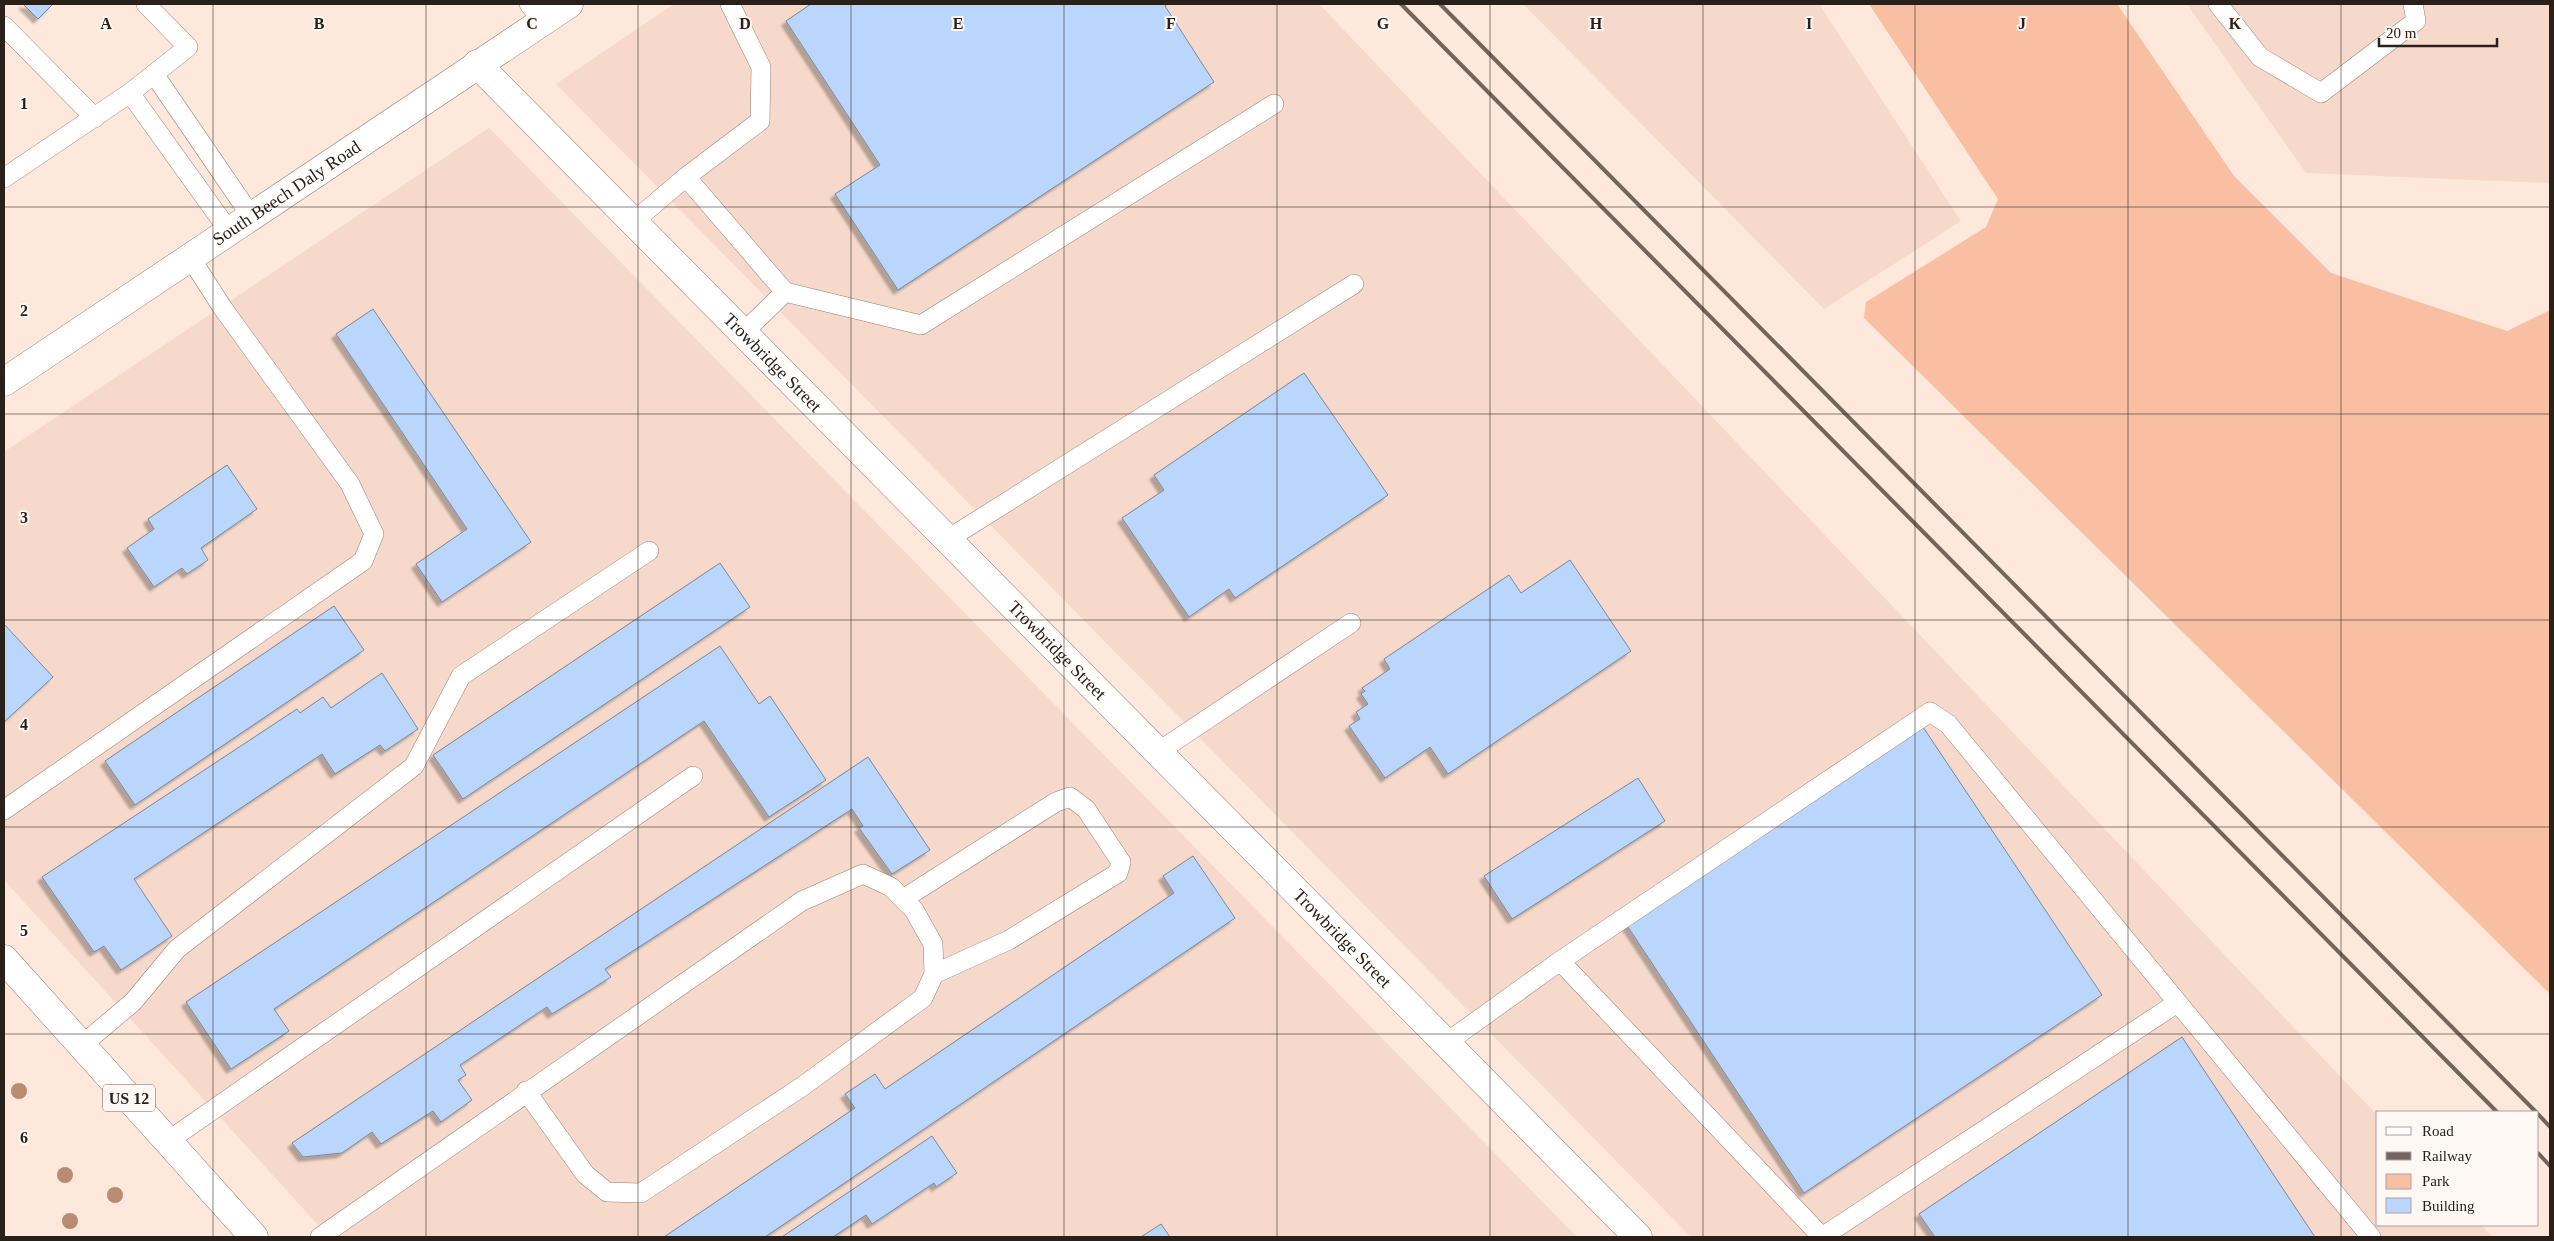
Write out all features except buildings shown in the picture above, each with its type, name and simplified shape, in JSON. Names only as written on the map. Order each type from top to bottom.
[{"type":"street","name":"South Beech Daly Road","points":[[4,382],[477,64],[536,13],[569,4]]},
{"type":"street","name":"Trowbridge Street","points":[[477,64],[1638,1237]]},
{"type":"street","name":"US 12","points":[[4,959],[254,1237]]},
{"type":"lane","points":[[4,178],[95,118],[188,47],[146,4]]},
{"type":"lane","points":[[633,222],[686,177],[760,121],[761,67],[730,4]]},
{"type":"lane","points":[[2218,4],[2260,57],[2321,92],[2416,21],[2413,4]]},
{"type":"lane","points":[[4,26],[95,118]]},
{"type":"lane","points":[[154,74],[252,216]]},
{"type":"lane","points":[[130,93],[229,231]]},
{"type":"lane","points":[[686,177],[785,292],[921,325],[1274,104]]},
{"type":"lane","points":[[4,810],[363,561],[374,534],[350,484],[222,307],[190,257]]},
{"type":"lane","points":[[948,539],[1354,284]]},
{"type":"lane","points":[[743,332],[785,292]]},
{"type":"lane","points":[[82,1045],[133,1002],[177,949],[414,766],[461,676],[649,551]]},
{"type":"lane","points":[[1158,752],[1351,622]]},
{"type":"lane","points":[[1446,1043],[1560,961],[1930,712],[1948,724],[2370,1237]]},
{"type":"lane","points":[[168,1141],[693,776]]},
{"type":"lane","points":[[903,899],[1056,802],[1070,797],[1086,809],[1121,862],[1118,873],[1009,940],[934,974]]},
{"type":"lane","points":[[320,1237],[526,1091],[802,901],[863,874],[891,887],[914,910],[933,944],[934,974],[923,998],[802,1086],[642,1193],[607,1192],[584,1174],[526,1091]]},
{"type":"lane","points":[[1560,961],[1822,1237],[2177,1003]]},
{"type":"shaded area","points":[[674,4],[1319,4],[2376,1114],[2376,1226],[2482,1226],[2493,1237],[1691,1237],[556,84]]},
{"type":"shaded area","points":[[1523,4],[1819,4],[1961,221],[1824,309]]},
{"type":"shaded area","points":[[2187,4],[2550,4],[2550,183],[2306,173]]},
{"type":"shaded area","points":[[489,128],[1577,1237],[329,1237],[4,880],[4,452]]},
{"type":"green space","points":[[1869,4],[2117,4],[2234,176],[2331,273],[2507,331],[2550,310],[2550,994],[1864,318],[1866,302],[1986,227],[1998,199]]},
{"type":"railway","points":[[1401,4],[2496,1111]]},
{"type":"railway","points":[[1440,4],[2535,1111]]},
{"type":"railway","points":[[2539,1115],[2550,1127]]},
{"type":"railway","points":[[2539,1154],[2550,1166]]}]
